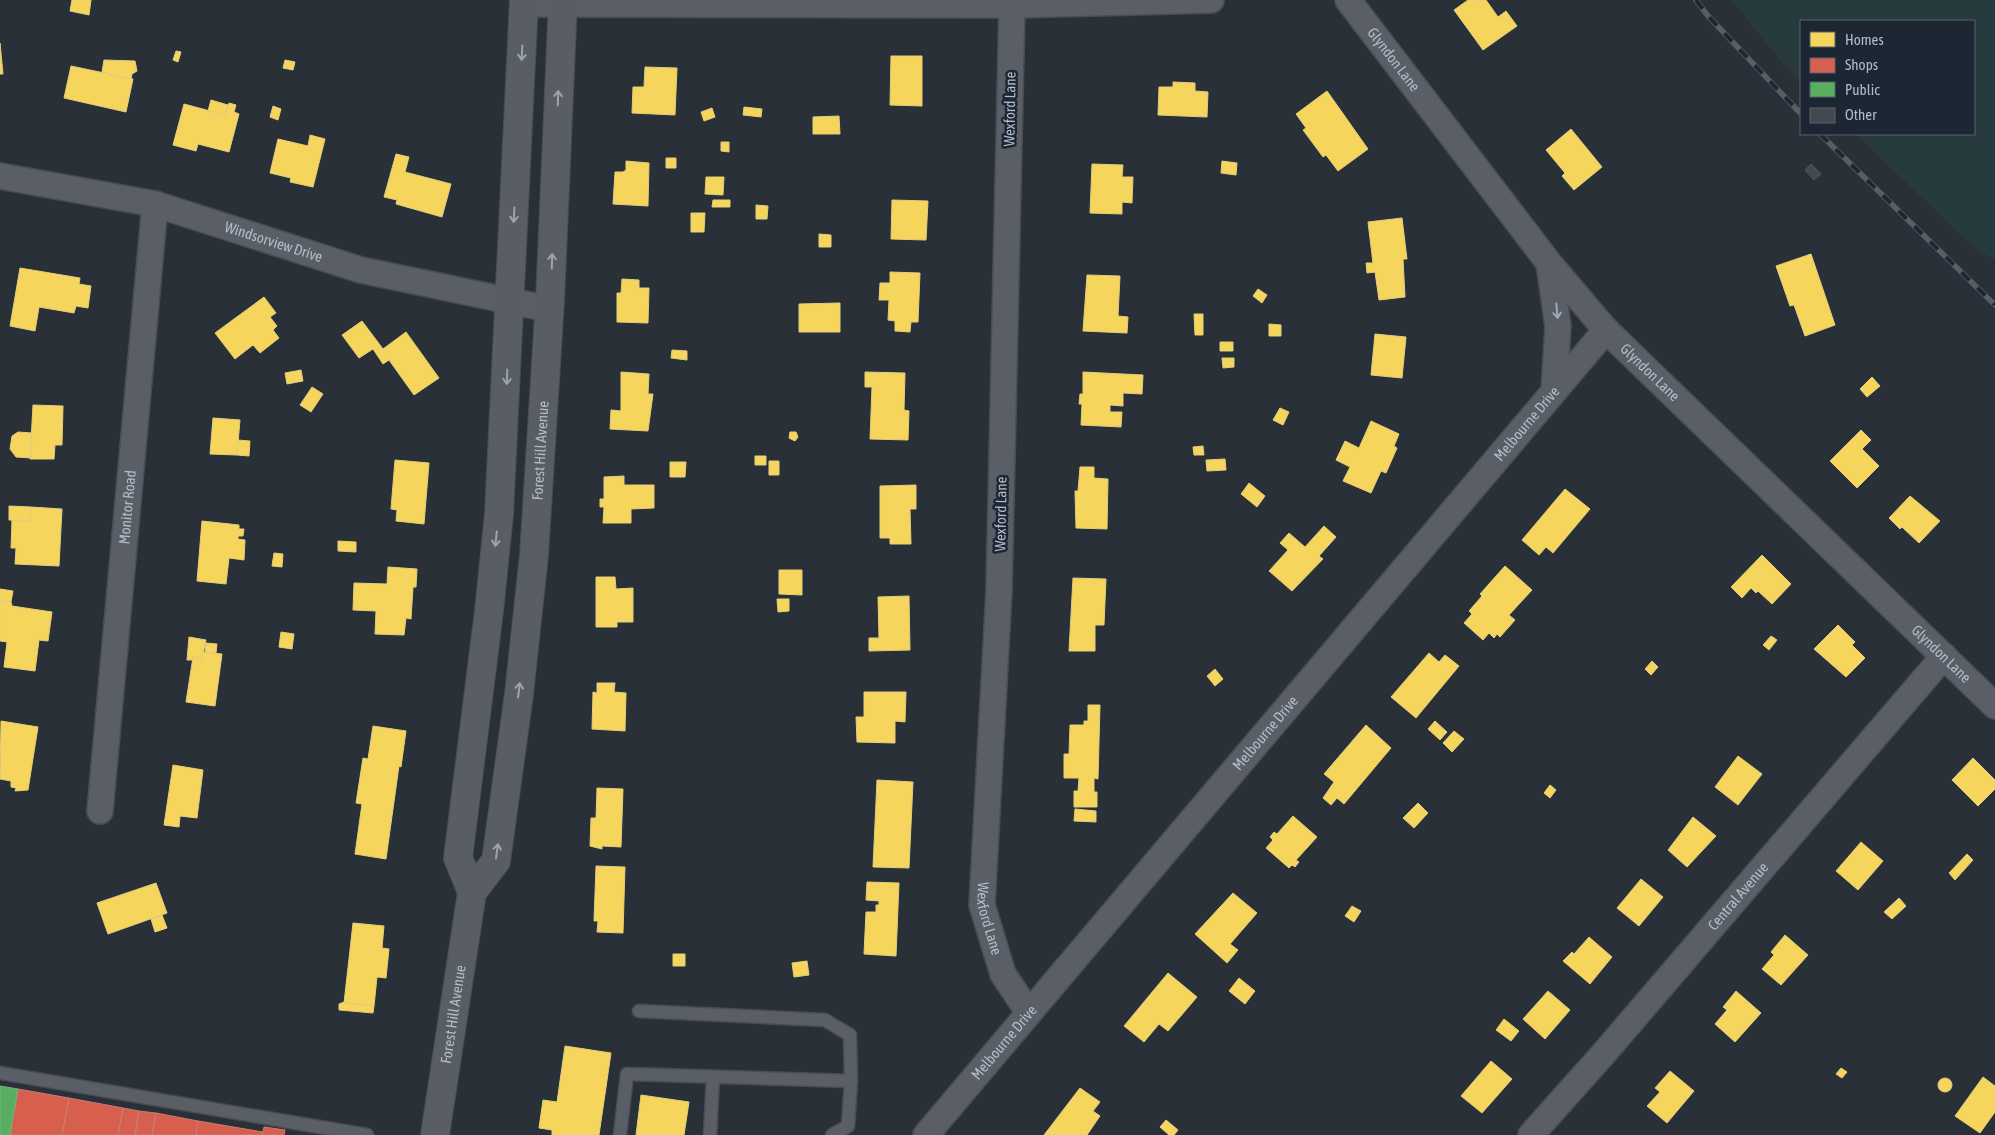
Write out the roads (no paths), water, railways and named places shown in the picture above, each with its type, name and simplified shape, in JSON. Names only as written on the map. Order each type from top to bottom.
[{"type":"main road","points":[[472,892],[458,858],[498,524],[524,2]]},
{"type":"main road","name":"Forest Hill Avenue","points":[[435,1135],[472,892],[496,861],[519,694],[535,546],[549,309],[563,2]]},
{"type":"street","points":[[524,2],[1012,5],[1211,0]]},
{"type":"street","name":"Glyndon Lane","points":[[1348,0],[1549,263],[1606,330],[1995,706]]},
{"type":"street","name":"Wexford Lane","points":[[1012,5],[999,591],[982,905],[1003,974],[1028,1013]]},
{"type":"street","name":"Windsorview Drive","points":[[0,176],[155,204],[361,270],[549,309]]},
{"type":"street","name":"Monitor Road","points":[[100,811],[114,629],[155,204]]},
{"type":"street","points":[[1549,263],[1558,326],[1554,390]]},
{"type":"street","name":"Melbourne Drive","points":[[926,1135],[1606,330]]},
{"type":"street","name":"Central Avenue","points":[[1530,1135],[1605,1052],[1944,656]]},
{"type":"lane","points":[[640,1012],[825,1020],[850,1035],[851,1081],[848,1126],[832,1135]]},
{"type":"lane","points":[[0,1073],[367,1135]]},
{"type":"lane","points":[[620,1135],[628,1074],[851,1081]]},
{"type":"lane","points":[[710,1135],[713,1077]]},
{"type":"railway","points":[[1696,0],[1708,16],[1800,113]]},
{"type":"railway","points":[[1821,135],[1995,305]]}]
